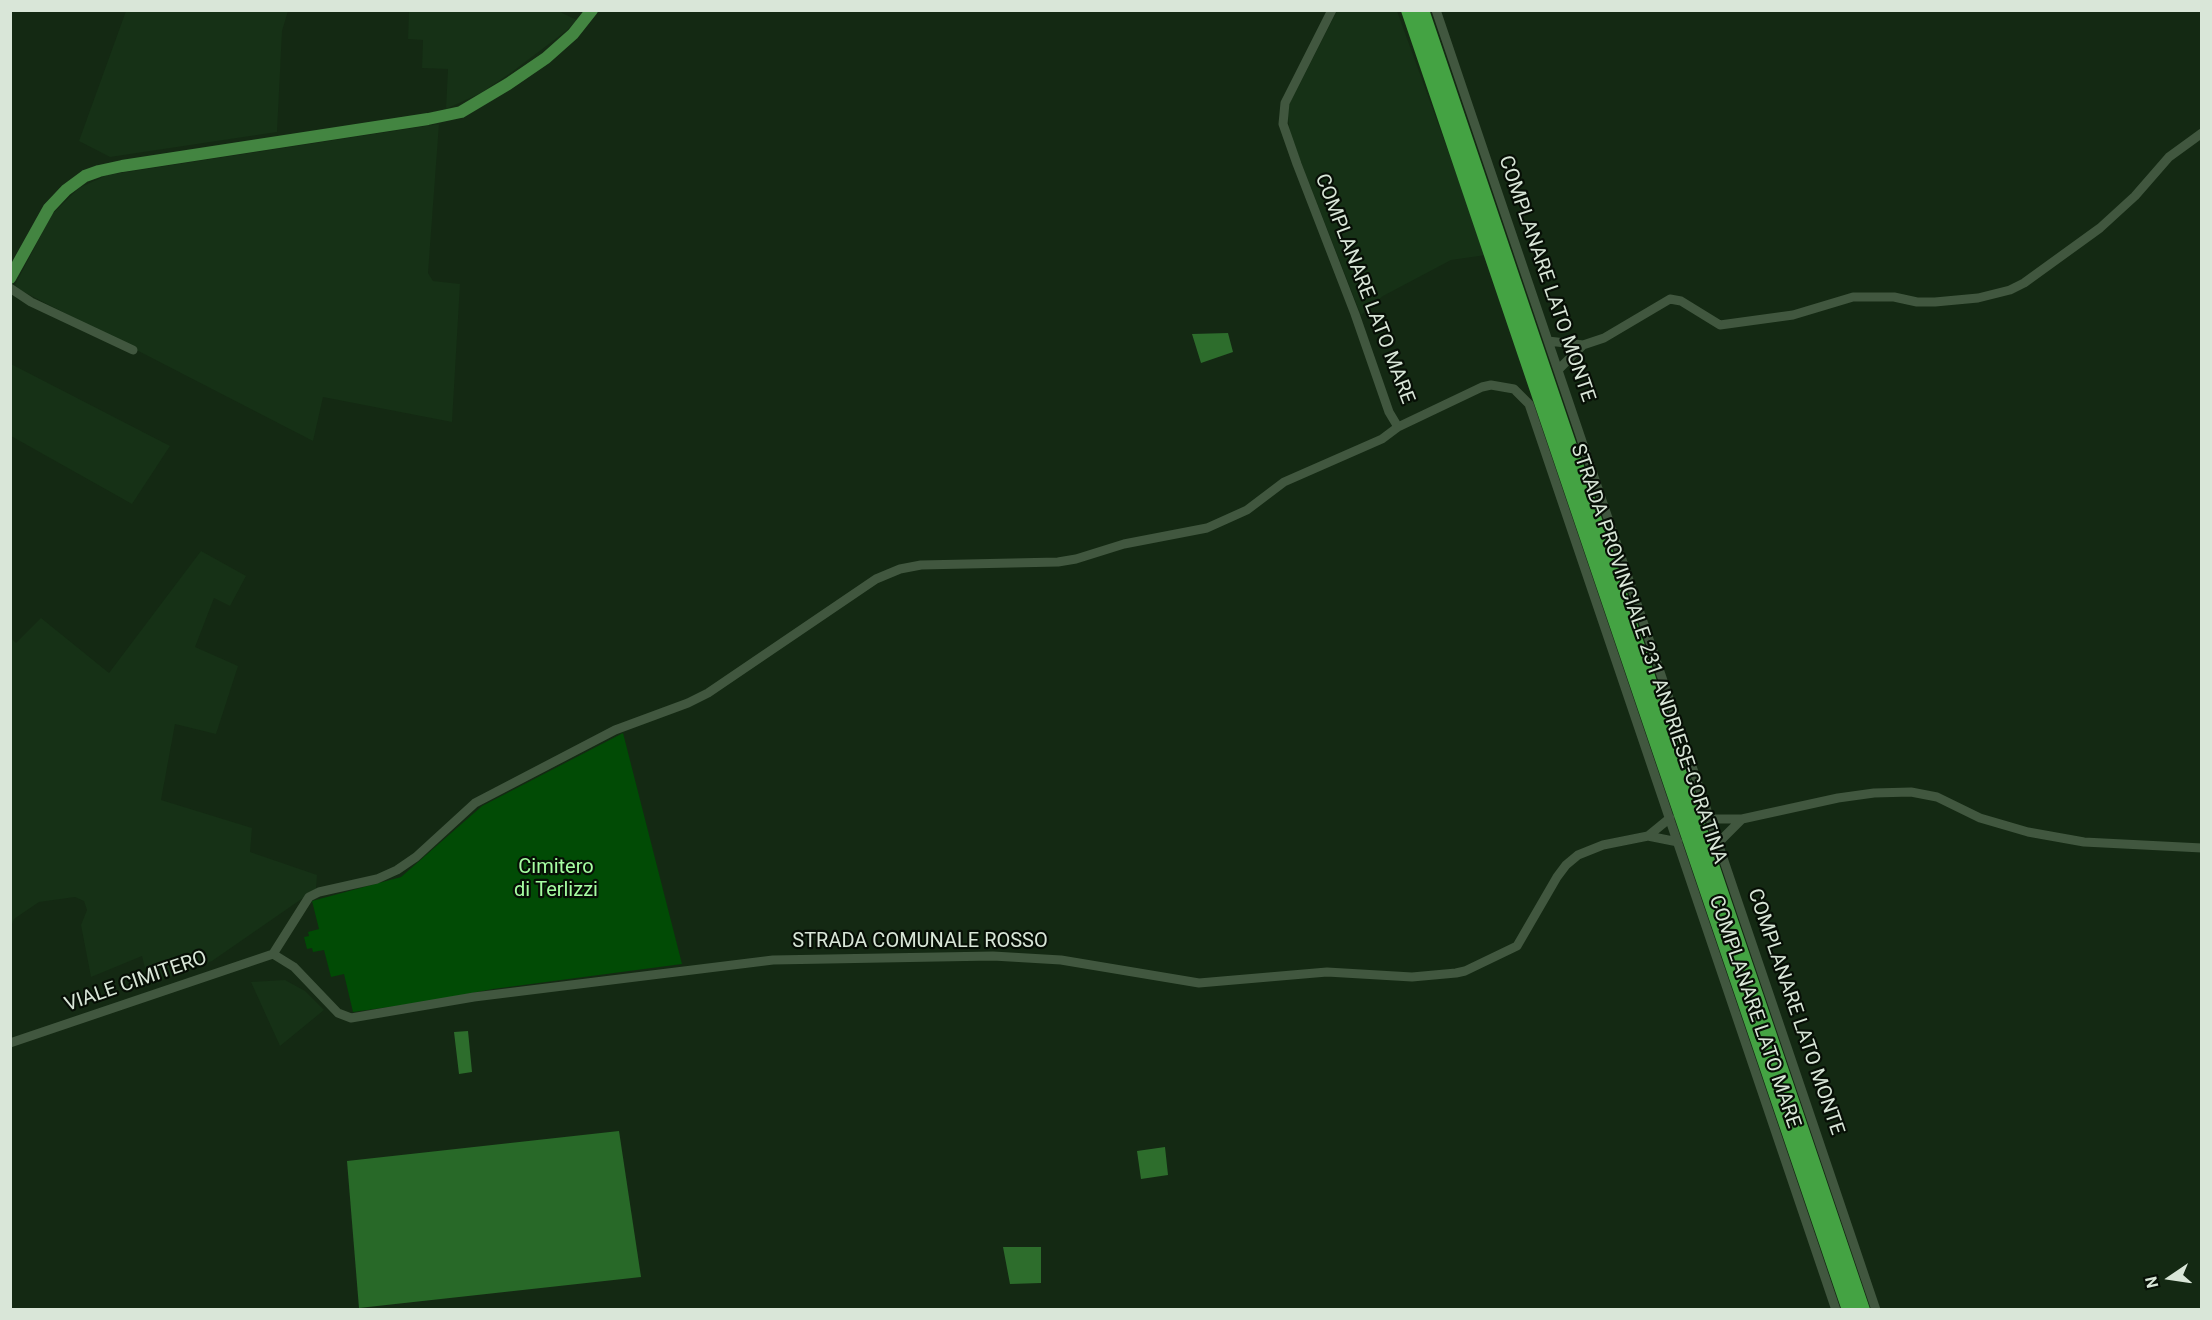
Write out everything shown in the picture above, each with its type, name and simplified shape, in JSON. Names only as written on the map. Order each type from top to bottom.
[{"type":"highway","name":"STRADA PROVINCIALE 231 ANDRIESE-CORATINA","points":[[1408,10],[1849,1310]]},
{"type":"highway","name":"STRADA PROVINCIALE 231 ANDRIESE-CORATINA","points":[[1422,10],[1863,1310]]},
{"type":"main road","points":[[10,278],[49,208],[66,190],[85,177],[105,169],[122,166],[461,112],[546,58],[573,34],[592,10]]},
{"type":"street","name":"COMPLANARE LATO MARE","points":[[1332,10],[1285,103],[1283,124],[1355,314],[1389,412],[1398,427],[1489,385],[1511,388],[1527,401],[1836,1310]]},
{"type":"street","name":"COMPLANARE LATO MONTE","points":[[1436,10],[1876,1310]]},
{"type":"street","points":[[1558,370],[1583,345],[1620,330],[1670,299],[1681,301],[1720,325],[1793,315],[1853,297],[1894,297],[1917,302],[1935,302],[1978,298],[2010,290],[2024,283],[2100,228],[2135,196],[2169,157],[2202,133]]},
{"type":"street","points":[[10,288],[32,302],[133,350]]},
{"type":"street","points":[[1548,341],[1583,345]]},
{"type":"street","points":[[273,954],[309,897],[319,892],[376,879],[397,870],[416,857],[475,803],[615,730],[688,703],[708,693],[888,573],[921,565],[1067,560],[1124,544],[1207,528],[1247,510],[1284,482],[1382,439],[1398,427]]},
{"type":"street","points":[[1710,819],[1742,819],[1838,798],[1874,793],[1911,792],[1937,798],[1980,818],[2028,832],[2084,842],[2202,848]]},
{"type":"street","name":"STRADA COMUNALE ROSSO","points":[[1648,836],[1670,818]]},
{"type":"street","points":[[1718,843],[1742,819]]},
{"type":"street","name":"STRADA COMUNALE ROSSO","points":[[273,954],[294,967],[338,1013],[351,1018],[474,997],[773,960],[993,956],[1061,960],[1199,983],[1327,972],[1412,977],[1465,972],[1517,946],[1557,877],[1578,855],[1603,845],[1648,836],[1678,842]]},
{"type":"street","name":"VIALE CIMITERO","points":[[10,1043],[273,954]]},
{"type":"shaded area","points":[[126,11],[288,11],[282,31],[277,132],[110,157],[79,141]]},
{"type":"shaded area","points":[[409,11],[558,11],[577,20],[512,72],[481,93],[446,109],[448,69],[422,68],[423,40],[408,39]]},
{"type":"shaded area","points":[[1337,11],[1397,11],[1486,255],[1451,260],[1383,296],[1361,315],[1290,134],[1288,116],[1289,105]]},
{"type":"shaded area","points":[[439,124],[428,273],[433,281],[460,284],[452,422],[323,397],[313,441],[22,291],[15,285],[52,214],[79,188],[107,175]]},
{"type":"shaded area","points":[[1228,333],[1233,352],[1201,363],[1192,334]]},
{"type":"shaded area","points":[[11,364],[170,446],[132,504],[11,436]]},
{"type":"shaded area","points":[[201,551],[246,576],[230,606],[214,598],[195,647],[238,666],[216,734],[175,724],[161,800],[252,828],[250,852],[317,875],[316,889],[212,961],[149,985],[142,956],[91,977],[81,925],[87,910],[84,901],[75,897],[39,902],[14,919],[11,927],[11,638],[16,643],[41,618],[109,673]]},
{"type":"shaded area","points":[[285,980],[305,991],[324,1010],[280,1046],[251,982]]},
{"type":"shaded area","points":[[468,1031],[472,1072],[459,1074],[454,1032]]},
{"type":"shaded area","points":[[619,1131],[641,1277],[359,1308],[347,1161]]},
{"type":"shaded area","points":[[1165,1147],[1168,1175],[1141,1179],[1137,1151]]},
{"type":"shaded area","points":[[1003,1247],[1041,1247],[1041,1283],[1010,1284]]},
{"type":"green space","name":"Cimitero di Terlizzi","points":[[623,733],[682,964],[493,989],[425,1002],[353,1012],[344,974],[331,977],[324,950],[313,952],[312,948],[307,949],[304,937],[309,936],[308,932],[319,929],[312,901],[401,877],[482,806]]}]
